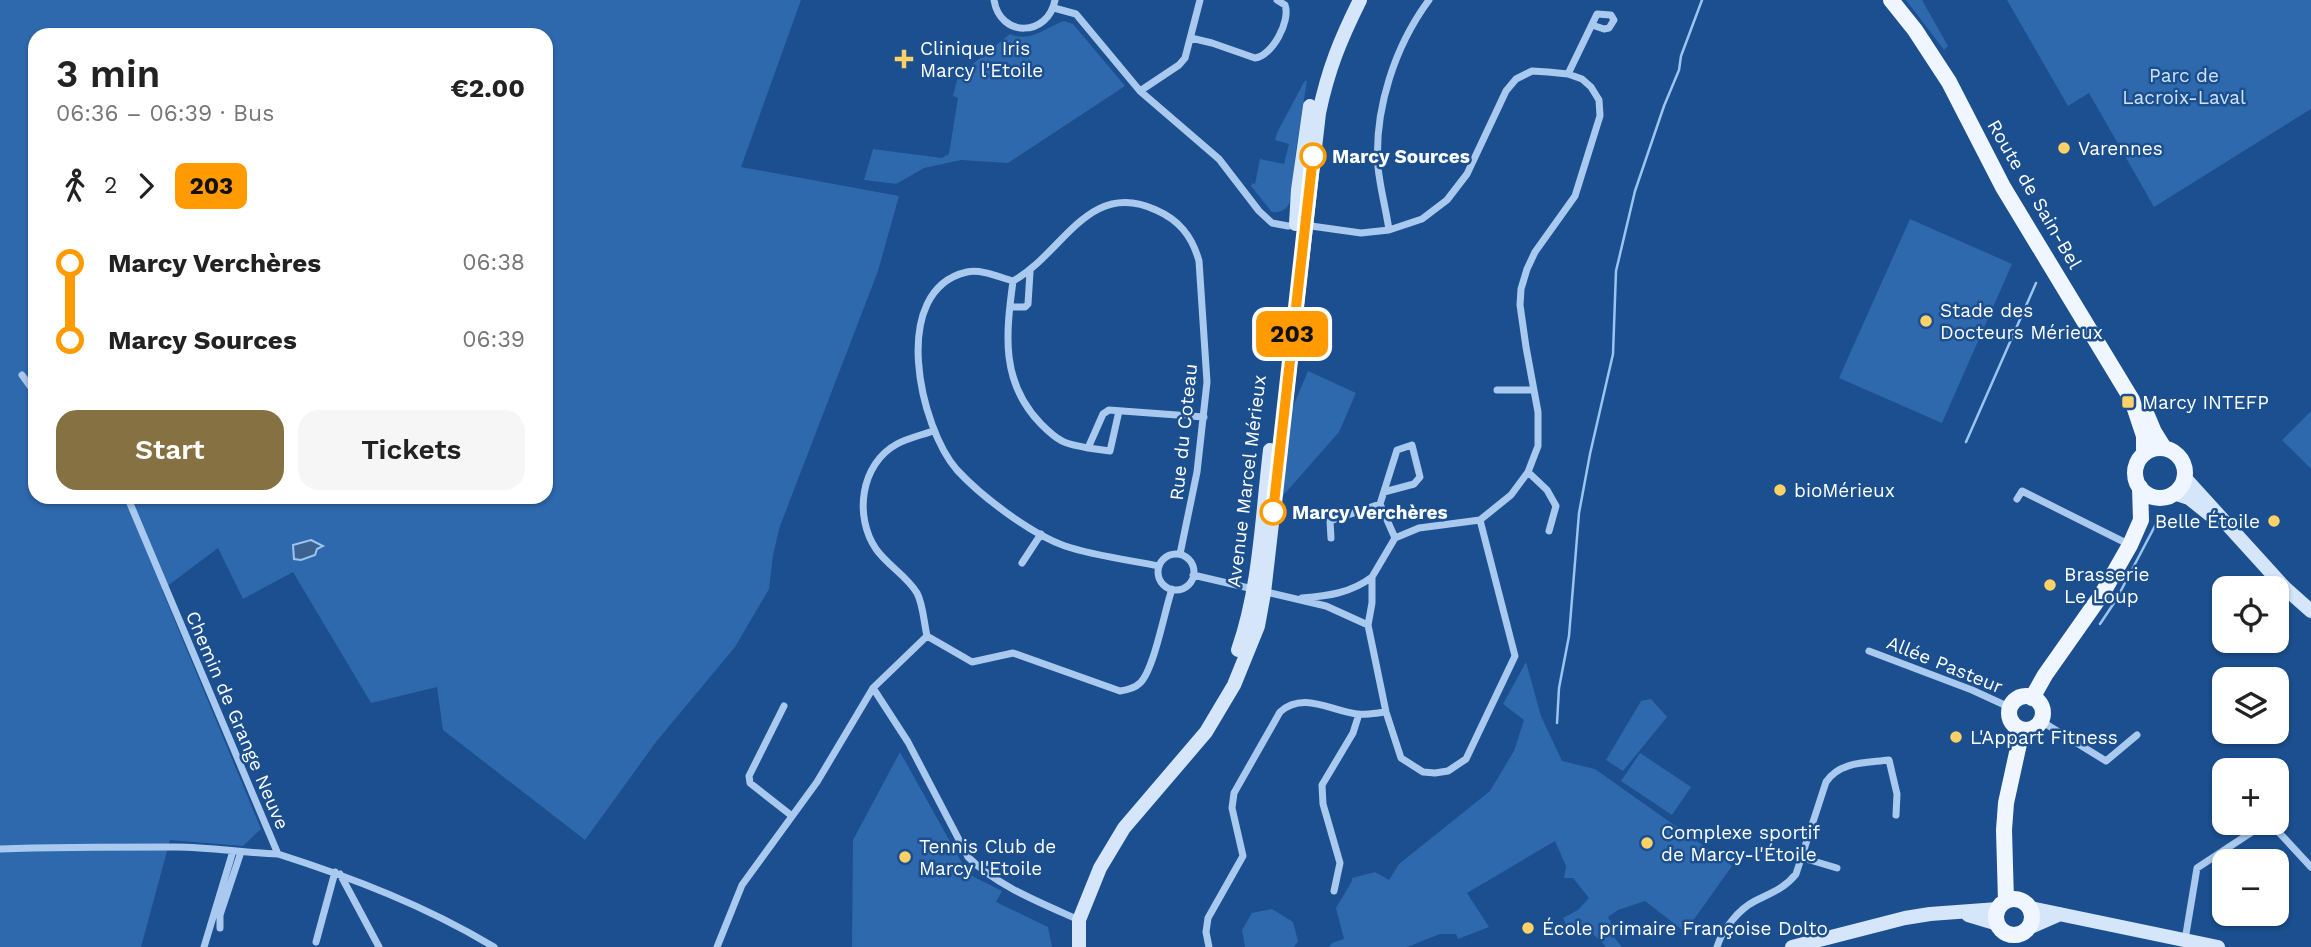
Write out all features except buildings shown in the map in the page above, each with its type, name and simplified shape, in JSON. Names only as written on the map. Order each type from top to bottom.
[{"type":"main road","name":"Avenue Marcel Mérieux","points":[[1079,947],[1079,920],[1100,869],[1124,828],[1160,784],[1167,768],[1227,682],[1259,591],[1300,225],[1309,110],[1329,42],[1351,0]]},
{"type":"main road","name":"Avenue Marcel Mérieux","points":[[1300,225],[1326,78],[1338,43],[1360,0]]},
{"type":"main road","name":"Route de Sain-Bel","points":[[1891,0],[1915,30],[1949,82],[2003,187],[2132,400],[2144,436],[2144,454]]},
{"type":"main road","name":"Route de Sain-Bel","points":[[1900,0],[1927,32],[1956,74],[2029,213],[2131,377],[2164,449]]},
{"type":"main road","points":[[2032,698],[2045,675],[2085,620],[2130,545],[2141,520],[2167,495],[2181,486],[2184,468],[2176,454],[2164,449],[2154,449],[2144,454],[2136,470],[2140,487],[2141,520]]},
{"type":"main road","points":[[2184,477],[2275,576]]},
{"type":"main road","points":[[2140,487],[2151,496],[2189,498],[2271,576]]},
{"type":"main road","points":[[2289,591],[2311,611]]},
{"type":"main road","points":[[2021,696],[2032,698],[2042,708],[2041,721],[2035,728],[2022,730],[2009,719],[2010,707],[2012,702],[2021,696]]},
{"type":"main road","points":[[2012,923],[2004,830],[2006,803],[2022,730]]},
{"type":"main road","points":[[1792,947],[1905,918],[1960,912],[2012,923],[2062,914],[2218,947]]},
{"type":"street","points":[[994,0],[1002,18],[1015,27],[1024,29],[1042,23],[1054,4],[1076,13],[1140,91],[1219,159],[1259,211],[1272,223],[1361,233],[1389,230],[1422,219],[1447,200],[1467,174],[1506,91],[1516,79],[1532,71],[1568,74],[1582,79],[1599,100],[1600,116],[1575,196],[1535,252],[1521,289],[1520,305],[1538,412],[1538,446],[1528,472],[1511,495],[1480,520],[1419,528],[1395,538],[1372,577],[1360,587],[1345,593],[1294,599]]},
{"type":"street","points":[[1140,91],[1185,58],[1200,0]]},
{"type":"street","points":[[1191,38],[1262,58],[1272,47],[1287,19],[1285,5],[1277,0]]},
{"type":"street","points":[[1389,230],[1378,166],[1379,133],[1385,97],[1405,39],[1429,0]]},
{"type":"street","points":[[1568,74],[1592,25]]},
{"type":"street","name":"Rue du Coteau","points":[[1013,281],[1030,272],[1080,220],[1095,209],[1111,204],[1130,202],[1148,206],[1167,215],[1182,227],[1195,244],[1199,261],[1207,382],[1194,489],[1181,554]]},
{"type":"street","points":[[1119,411],[1110,451],[1062,442],[1033,415],[1010,370],[1006,330],[1013,281],[981,272],[967,272],[941,286],[931,296],[920,325],[918,368],[933,430],[956,469],[975,487],[1041,534],[1066,546],[1159,566]]},
{"type":"street","points":[[1010,307],[1025,307],[1028,304],[1030,272]]},
{"type":"street","points":[[22,375],[28,383]]},
{"type":"street","points":[[1497,390],[1534,390]]},
{"type":"street","points":[[1088,448],[1103,414],[1109,410],[1204,417]]},
{"type":"street","points":[[933,430],[897,444],[884,454],[865,486],[862,502],[867,534],[883,558],[917,594],[927,636],[972,663],[1013,653],[1120,691],[1139,684],[1145,676],[1172,589]]},
{"type":"street","points":[[1384,492],[1414,484],[1420,477],[1412,445],[1397,450],[1380,504],[1395,538]]},
{"type":"street","points":[[1528,472],[1547,490],[1556,506],[1549,531]]},
{"type":"street","points":[[2017,499],[2022,491],[2130,545]]},
{"type":"street","name":"Chemin de Grange Neuve","points":[[130,504],[278,854],[338,873],[401,898],[463,928],[494,947]]},
{"type":"street","points":[[1331,538],[1330,521],[1380,504]]},
{"type":"street","points":[[1372,577],[1368,625],[1386,712],[1401,758],[1423,772],[1448,771],[1466,759],[1515,656],[1480,520]]},
{"type":"street","points":[[1022,563],[1041,534]]},
{"type":"street","points":[[1181,554],[1191,561],[1193,575],[1186,586],[1172,589],[1160,579],[1159,566],[1168,555],[1181,554]]},
{"type":"street","points":[[1193,575],[1326,606],[1368,625]]},
{"type":"street","points":[[717,947],[742,885],[817,782],[873,688],[927,636]]},
{"type":"street","name":"Allée Pasteur","points":[[1869,651],[2010,707]]},
{"type":"street","points":[[873,688],[908,742],[968,857],[980,869],[1039,902],[1079,920]]},
{"type":"street","points":[[1209,947],[1206,932],[1208,918],[1243,856],[1232,808],[1234,793],[1280,712],[1293,704],[1305,702],[1359,714],[1386,712]]},
{"type":"street","points":[[784,706],[749,776],[750,783],[792,816]]},
{"type":"street","points":[[1334,891],[1340,863],[1323,804],[1322,785],[1353,733],[1359,714]]},
{"type":"street","points":[[2041,721],[2106,761],[2137,735]]},
{"type":"street","points":[[1717,947],[1720,936],[1748,906],[1787,885],[1796,874],[1826,782],[1832,773],[1843,766],[1889,760],[1898,794],[1896,815]]},
{"type":"street","points":[[2185,941],[2197,869],[2261,826],[2274,827],[2311,867]]},
{"type":"street","points":[[0,849],[177,847],[278,854]]},
{"type":"street","points":[[220,929],[220,915],[237,851]]},
{"type":"street","points":[[204,947],[237,851]]},
{"type":"street","points":[[1803,858],[1837,868]]},
{"type":"street","points":[[316,942],[338,873]]},
{"type":"street","points":[[338,873],[379,947]]},
{"type":"green space","points":[[0,0],[801,0],[741,167],[899,196],[878,271],[780,526],[769,589],[735,647],[656,742],[585,840],[443,730],[437,687],[371,703],[293,572],[243,599],[218,548],[162,590],[261,829],[243,846],[170,840],[141,947],[0,947]]},
{"type":"green space","points":[[1906,0],[1922,0],[1948,46],[1944,50]]},
{"type":"green space","name":"Parc de Lacroix-Laval","points":[[2007,0],[2311,0],[2311,109],[2154,207],[2089,93],[2068,106]]},
{"type":"green space","points":[[1064,21],[1073,24],[1125,86],[1008,163],[961,160],[924,168],[896,184],[864,180],[873,149],[942,158],[949,154],[958,98],[953,96],[958,76],[1010,34],[1025,37]]},
{"type":"green space","points":[[1307,80],[1291,199],[1284,210],[1272,212],[1251,186],[1252,183],[1255,184],[1260,159],[1284,164],[1289,144],[1275,140]]},
{"type":"green space","name":"Stade des Docteurs Mérieux","points":[[1910,219],[2012,264],[1942,423],[1839,378]]},
{"type":"green space","points":[[1308,371],[1356,393],[1339,432],[1281,498],[1292,409]]},
{"type":"green space","points":[[2311,411],[2311,469],[2282,440]]},
{"type":"green space","points":[[1526,662],[1541,716],[1562,761],[1595,769],[1732,866],[1685,932],[1645,901],[1618,910],[1608,917],[1613,926],[1609,931],[1622,947],[1606,947],[1590,933],[1569,930],[1563,918],[1578,910],[1589,898],[1573,878],[1564,878],[1566,866],[1555,841],[1467,893],[1489,927],[1458,939],[1456,934],[1440,934],[1407,947],[1329,947],[1332,943],[1344,939],[1336,908],[1352,878],[1375,872],[1389,880],[1399,864],[1490,791],[1514,751],[1524,720],[1503,704]]},
{"type":"green space","points":[[1651,699],[1667,717],[1623,771],[1606,760],[1641,701]]},
{"type":"green space","name":"Tennis Club de Marcy l'Etoile","points":[[900,752],[966,870],[1002,891],[996,902],[1048,927],[1052,947],[852,947],[853,840]]},
{"type":"green space","points":[[1640,753],[1691,787],[1672,815],[1621,781]]},
{"type":"green space","points":[[1272,909],[1293,922],[1298,941],[1294,947],[1245,947],[1242,930],[1252,913]]},
{"type":"shaded area","points":[[311,540],[323,546],[317,549],[315,555],[301,560],[294,559],[293,545]]},
{"type":"waterway","points":[[1557,723],[1559,688],[1569,636],[1579,513],[1613,354],[1616,271],[1635,191],[1702,0]]},
{"type":"waterway","points":[[1966,442],[2036,283]]},
{"type":"waterway","points":[[2100,624],[2116,600],[2157,522]]},
{"type":"bus line","name":"203","points":[[1273,512],[1313,156]]},
{"type":"place","name":"Clinique Iris Marcy l'Etoile","points":[[904,59]]},
{"type":"place","name":"Varennes","points":[[2064,148]]},
{"type":"place","name":"Marcy Sources","points":[[1313,156]]},
{"type":"place","name":"Stade des Docteurs Mérieux","points":[[1926,321]]},
{"type":"place","name":"Marcy INTEFP","points":[[2128,402]]},
{"type":"place","name":"bioMérieux","points":[[1780,490]]},
{"type":"place","name":"Marcy Verchères","points":[[1273,512]]},
{"type":"place","name":"Belle Étoile","points":[[2274,521]]},
{"type":"place","name":"Brasserie Le Loup","points":[[2050,585]]},
{"type":"place","name":"L'Appart Fitness","points":[[1956,737]]},
{"type":"place","name":"Complexe sportif de Marcy-l'Étoile","points":[[1647,843]]},
{"type":"place","name":"Tennis Club de Marcy l'Etoile","points":[[905,857]]},
{"type":"place","name":"École primaire Françoise Dolto","points":[[1528,928]]}]
